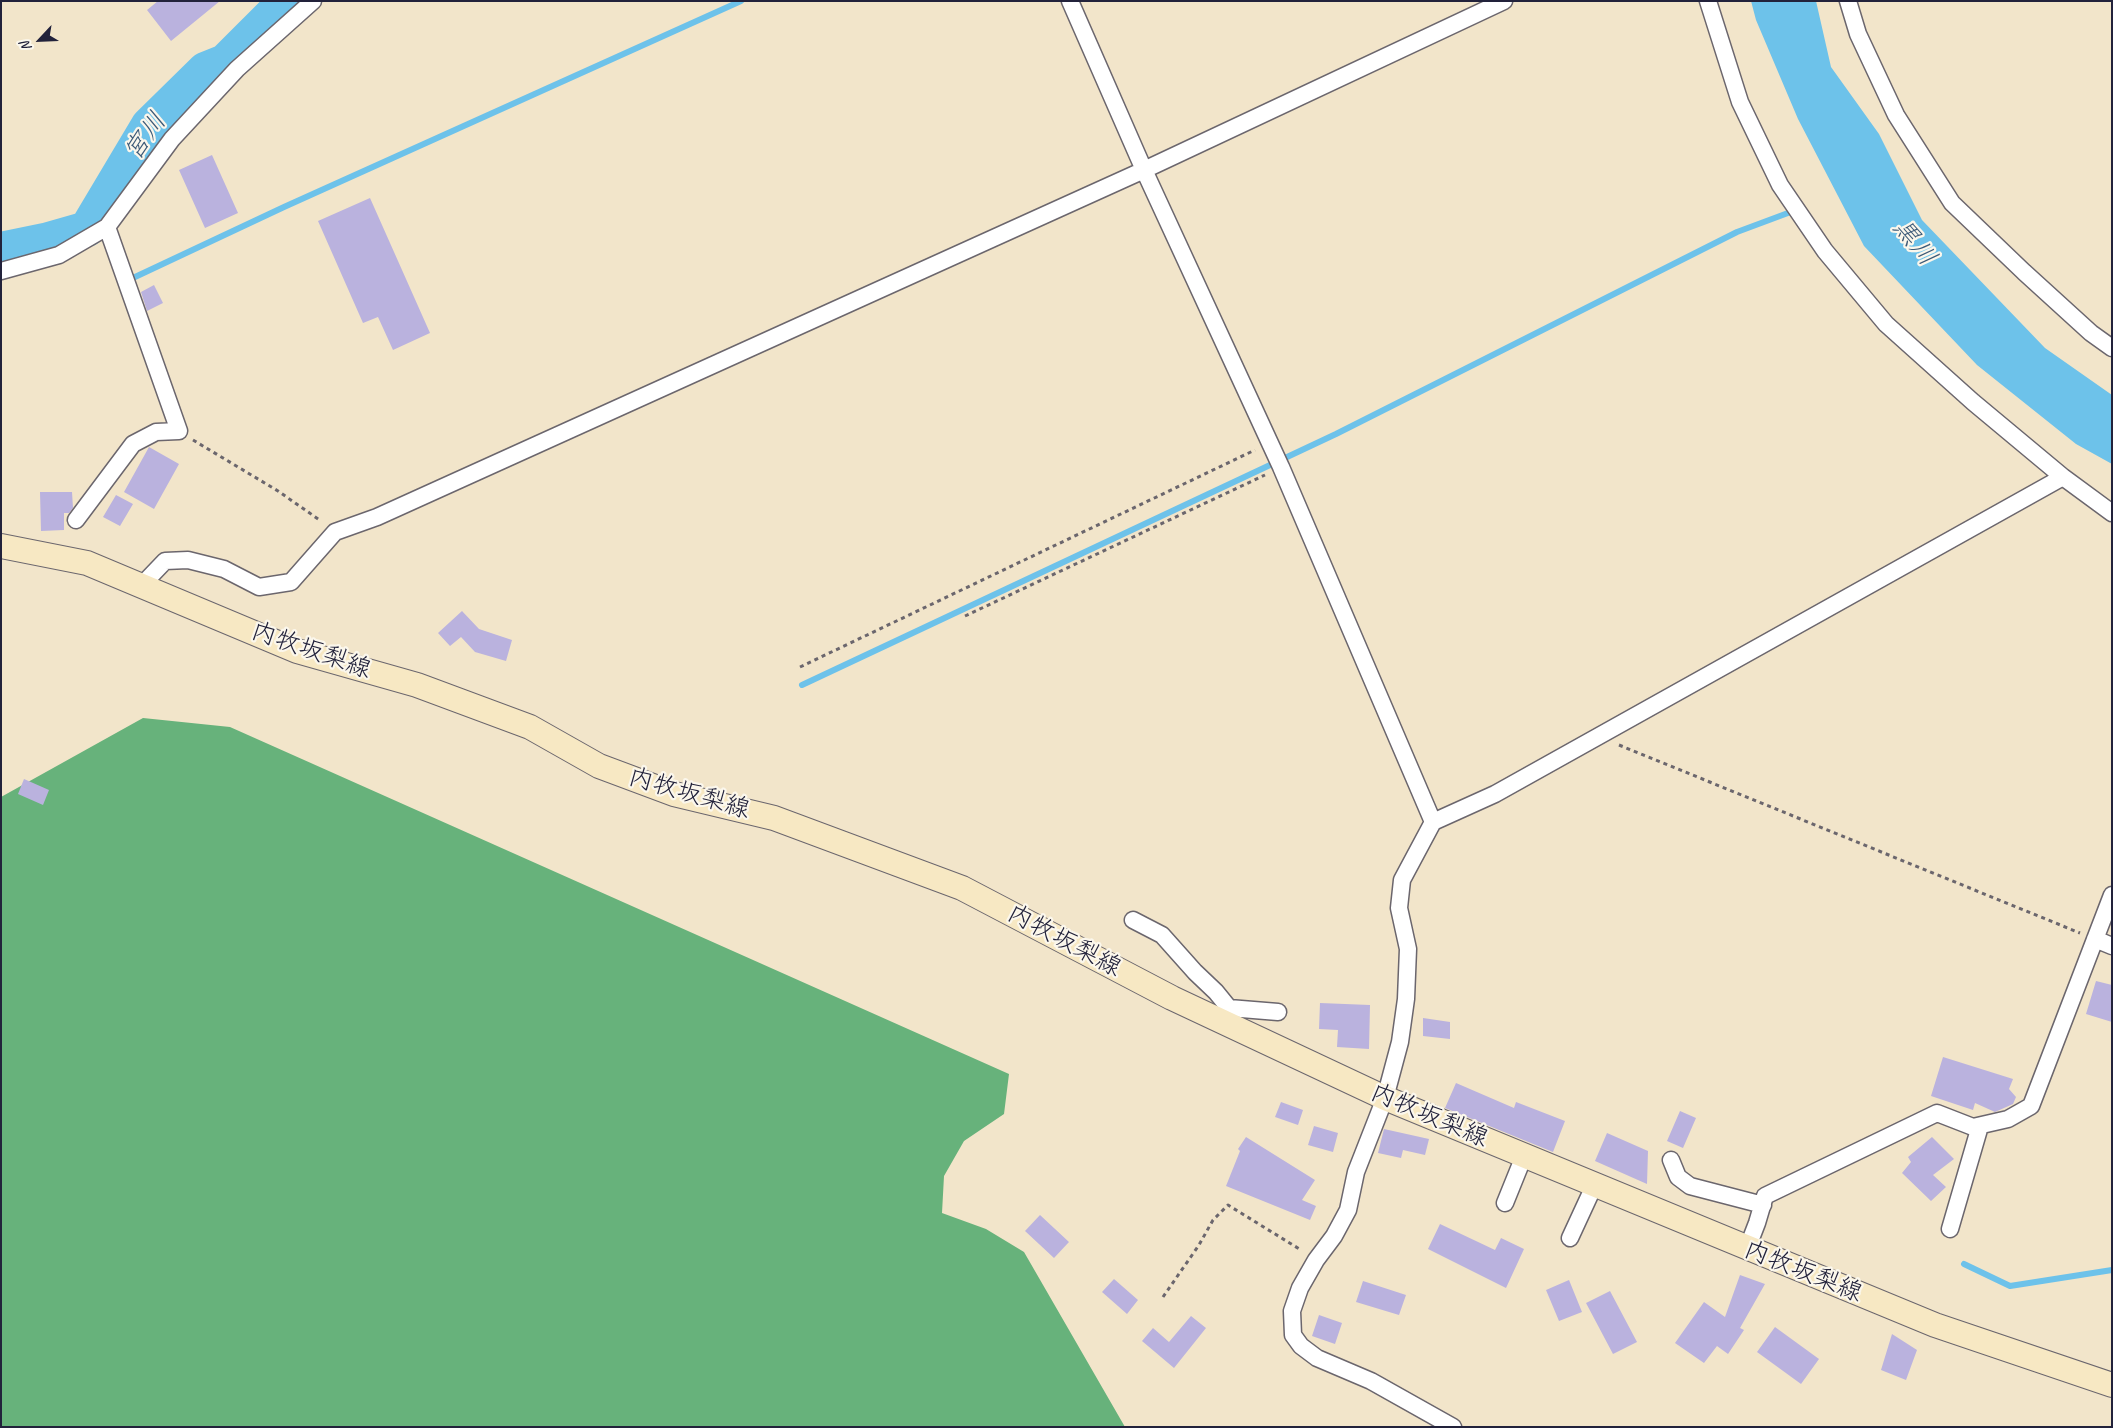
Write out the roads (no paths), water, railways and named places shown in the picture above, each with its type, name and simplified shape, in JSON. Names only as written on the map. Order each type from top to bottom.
[{"type":"main road","name":"内牧坂梨線","points":[[1,546],[87,562],[297,651],[417,685],[530,727],[599,766],[666,791],[774,818],[962,888],[1172,998],[1226,1015],[1385,1098],[1594,1186],[1935,1325],[2112,1385]]},
{"type":"street","points":[[1,271],[59,256],[107,227],[172,139],[237,70],[313,1]]},
{"type":"street","points":[[1070,1],[1144,170],[1281,467],[1433,822]]},
{"type":"street","points":[[142,585],[165,561],[188,560],[224,569],[259,587],[292,582],[335,532],[377,517],[1144,170],[1504,1]]},
{"type":"street","points":[[1708,1],[1740,102],[1780,185],[1825,251],[1886,324],[1973,402],[2063,477],[2112,513]]},
{"type":"street","points":[[1848,1],[1858,34],[1896,115],[1952,203],[2091,333],[2112,348]]},
{"type":"street","points":[[76,520],[133,444],[156,432],[178,431],[107,227]]},
{"type":"street","points":[[1454,1427],[1371,1381],[1317,1358],[1301,1346],[1293,1335],[1292,1311],[1300,1288],[1316,1260],[1334,1236],[1348,1210],[1356,1172],[1385,1098],[1400,1042],[1406,998],[1408,948],[1399,908],[1402,880],[1433,822],[1495,794],[2063,477]]},
{"type":"street","points":[[1747,1249],[1765,1196],[1937,1113],[1974,1127],[2008,1119],[2031,1106],[2112,895]]},
{"type":"street","points":[[1132,920],[1162,935],[1216,992],[1226,1015],[1278,1012]]},
{"type":"street","points":[[2095,939],[2112,946]]},
{"type":"street","points":[[1950,1229],[1980,1126]]},
{"type":"street","points":[[1505,1203],[1524,1156]]},
{"type":"street","points":[[1671,1160],[1678,1177],[1690,1186],[1762,1204]]},
{"type":"street","points":[[1570,1238],[1594,1186]]},
{"type":"water","name":"黒川","points":[[1751,1],[1816,1],[1831,67],[1879,134],[1922,220],[2045,348],[2112,395],[2112,464],[2076,444],[1977,365],[1864,246],[1798,119],[1756,20]]},
{"type":"waterway","name":"宮川","points":[[1,250],[45,241],[87,229],[149,125],[205,70],[225,62],[286,1]]},
{"type":"waterway","points":[[135,277],[284,207],[741,1]]},
{"type":"waterway","points":[[802,685],[1336,434],[1737,232],[1796,210]]},
{"type":"waterway","points":[[1964,1264],[2010,1286],[2112,1270]]}]
